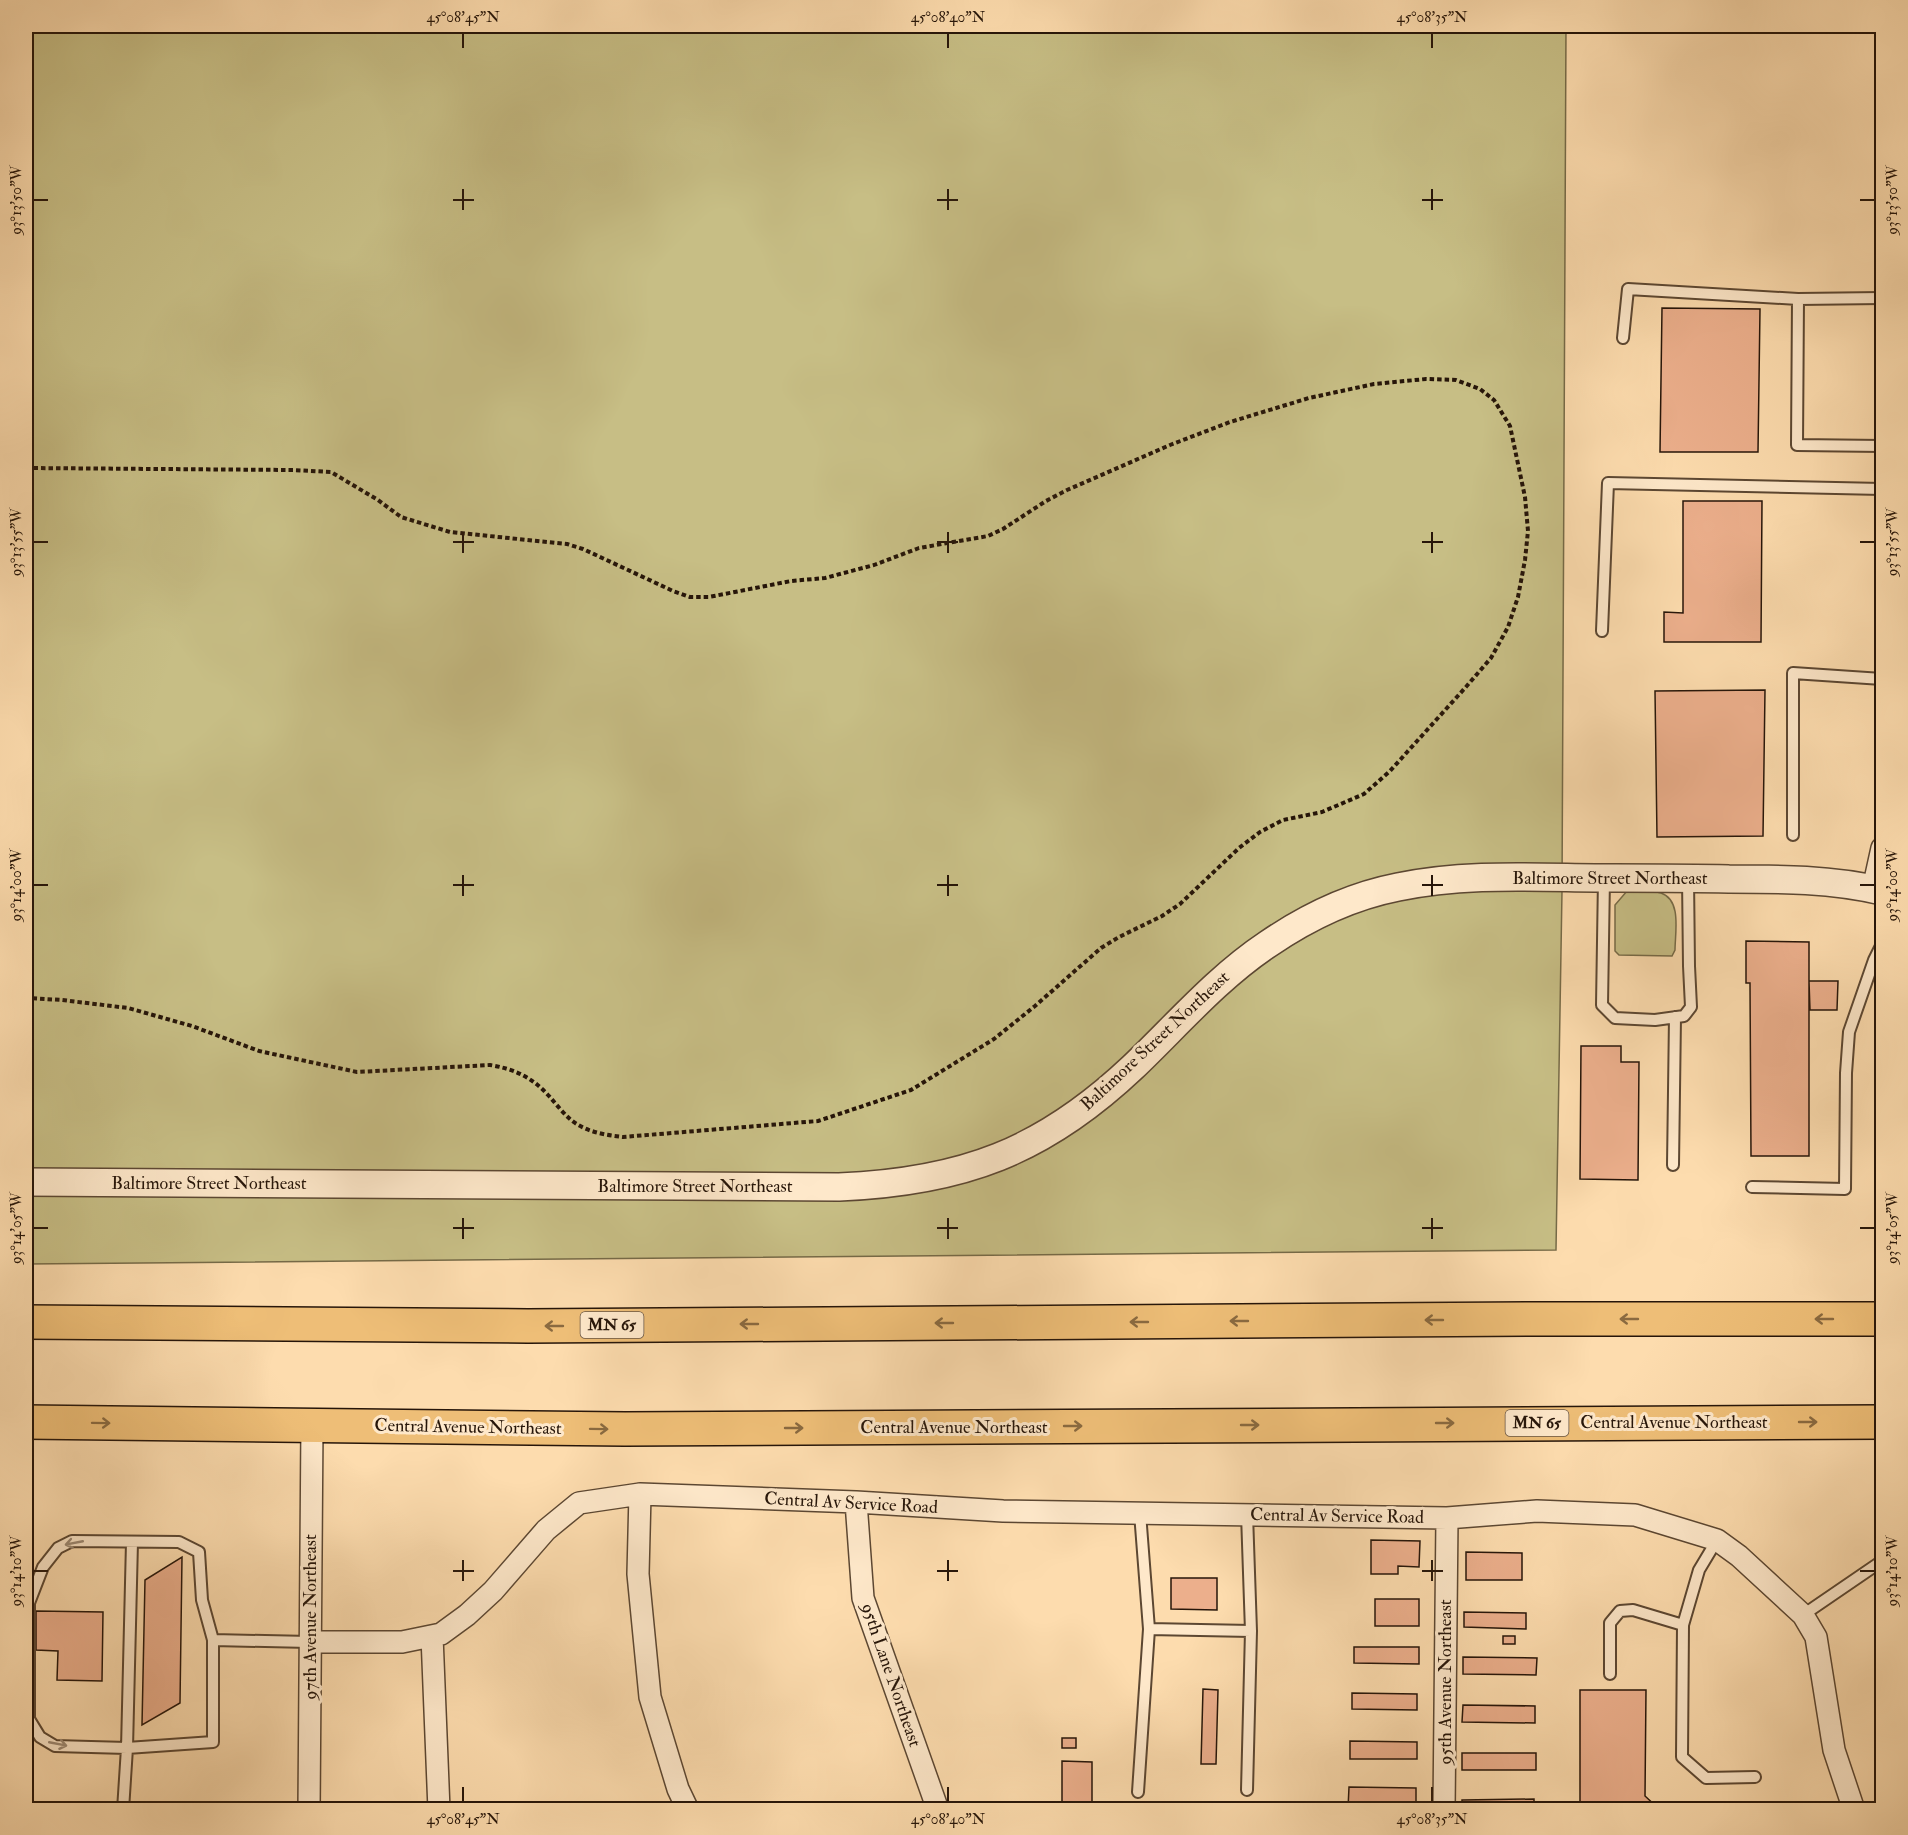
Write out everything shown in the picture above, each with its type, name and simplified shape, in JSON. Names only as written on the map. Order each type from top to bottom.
[{"type":"highway","name":"MN 65","points":[[26,1322],[540,1326],[1530,1319],[1882,1319]]},
{"type":"highway","name":"Central Avenue Northeast","points":[[26,1422],[637,1429],[1882,1422]]},
{"type":"street","points":[[1878,890],[1882,848]]},
{"type":"street","name":"Baltimore Street Northeast","points":[[26,1182],[839,1187],[910,1182],[986,1163],[1050,1133],[1114,1083],[1237,966],[1299,925],[1330,910],[1386,890],[1464,879],[1688,878],[1790,879],[1834,882],[1878,890]]},
{"type":"street","name":"97th Avenue Northeast","points":[[309,1809],[312,1425]]},
{"type":"street","points":[[640,1494],[638,1574],[650,1696],[678,1789],[688,1809]]},
{"type":"street","name":"Central Av Service Road","points":[[310,1642],[402,1642],[441,1634],[467,1615],[493,1591],[546,1530],[579,1503],[640,1494],[856,1502],[1003,1511],[1447,1518],[1537,1511],[1635,1515],[1717,1539]]},
{"type":"street","name":"95th Lane Northeast","points":[[856,1502],[863,1598],[938,1809]]},
{"type":"street","name":"95th Avenue Northeast","points":[[1444,1809],[1447,1518]]},
{"type":"street","points":[[1717,1539],[1739,1556],[1803,1615],[1816,1637],[1834,1750],[1854,1809]]},
{"type":"street","points":[[432,1636],[439,1809]]},
{"type":"lane","points":[[1623,338],[1628,289],[1798,299],[1882,298]]},
{"type":"lane","points":[[1798,299],[1797,445],[1882,446]]},
{"type":"lane","points":[[1602,631],[1608,483],[1882,489]]},
{"type":"lane","points":[[1792,835],[1793,673],[1882,680]]},
{"type":"lane","points":[[1604,878],[1602,1005],[1615,1018],[1655,1020],[1684,1017],[1691,1007],[1688,878]]},
{"type":"lane","points":[[1752,1187],[1845,1189],[1846,1073],[1849,1032],[1874,960],[1882,944]]},
{"type":"lane","points":[[1673,1165],[1675,1017]]},
{"type":"lane","points":[[1138,1792],[1149,1629],[1140,1513]]},
{"type":"lane","points":[[1247,1514],[1251,1631],[1247,1790]]},
{"type":"lane","points":[[1717,1539],[1699,1570],[1683,1625],[1682,1757],[1706,1778],[1755,1777]]},
{"type":"lane","points":[[72,1541],[179,1542],[199,1552],[202,1600],[213,1640],[213,1742],[127,1748],[55,1746],[40,1737],[29,1719],[29,1603],[43,1567],[58,1548],[72,1541]]},
{"type":"lane","points":[[123,1809],[127,1748],[132,1542]]},
{"type":"lane","points":[[1803,1615],[1882,1561]]},
{"type":"lane","points":[[1610,1674],[1610,1623],[1620,1611],[1633,1610],[1683,1625]]},
{"type":"lane","points":[[1149,1629],[1251,1631]]},
{"type":"lane","points":[[213,1640],[310,1642]]},
{"type":"path","points":[[26,468],[331,472],[378,500],[400,517],[450,532],[567,544],[673,591],[690,597],[709,597],[790,581],[825,578],[874,565],[919,548],[988,536],[1046,501],[1113,469],[1230,422],[1310,398],[1374,384],[1456,380],[1480,389],[1494,400],[1510,426],[1525,497],[1528,531],[1518,597],[1508,627],[1491,658],[1390,771],[1364,794],[1322,812],[1283,820],[1260,832],[1239,848],[1180,904],[1101,948],[994,1039],[911,1090],[836,1116],[793,1124],[623,1137],[603,1134],[572,1120],[533,1081],[522,1073],[508,1068],[489,1065],[357,1072],[259,1051],[192,1026],[128,1008],[26,998]]},
{"type":"shaded area","points":[[26,26],[1566,26],[1562,891],[1556,1250],[26,1264]]},
{"type":"shaded area","points":[[1627,891],[1661,893],[1672,902],[1676,926],[1675,950],[1672,956],[1619,955],[1615,951],[1615,905]]},
{"type":"building","points":[[1662,308],[1760,309],[1758,452],[1660,452]]},
{"type":"building","points":[[1683,501],[1762,501],[1761,642],[1664,642],[1664,612],[1683,613]]},
{"type":"building","points":[[1765,690],[1763,836],[1657,837],[1655,691]]},
{"type":"building","points":[[1746,941],[1809,942],[1809,1156],[1751,1156],[1750,983],[1746,983]]},
{"type":"building","points":[[1809,981],[1838,981],[1837,1010],[1810,1010]]},
{"type":"building","points":[[1581,1046],[1621,1046],[1621,1062],[1639,1062],[1638,1180],[1580,1179]]},
{"type":"building","points":[[1371,1540],[1420,1541],[1419,1567],[1398,1566],[1398,1574],[1371,1574]]},
{"type":"building","points":[[1466,1552],[1522,1553],[1522,1580],[1466,1580]]},
{"type":"building","points":[[182,1557],[180,1703],[142,1725],[145,1580]]},
{"type":"building","points":[[1171,1578],[1217,1578],[1217,1610],[1171,1609]]},
{"type":"building","points":[[1375,1599],[1419,1599],[1419,1626],[1375,1626]]},
{"type":"building","points":[[36,1611],[103,1612],[102,1681],[57,1680],[58,1651],[36,1650]]},
{"type":"building","points":[[1464,1612],[1526,1613],[1526,1629],[1464,1627]]},
{"type":"building","points":[[1503,1636],[1515,1636],[1515,1644],[1503,1644]]},
{"type":"building","points":[[1354,1647],[1419,1647],[1419,1664],[1354,1663]]},
{"type":"building","points":[[1463,1657],[1537,1658],[1536,1675],[1463,1674]]},
{"type":"building","points":[[1203,1689],[1218,1690],[1216,1764],[1201,1764]]},
{"type":"building","points":[[1580,1690],[1646,1690],[1645,1796],[1660,1810],[1580,1810]]},
{"type":"building","points":[[1352,1693],[1417,1694],[1417,1710],[1352,1709]]},
{"type":"building","points":[[1463,1705],[1535,1706],[1535,1723],[1462,1722]]},
{"type":"building","points":[[1062,1738],[1076,1738],[1076,1748],[1062,1748]]},
{"type":"building","points":[[1350,1741],[1417,1742],[1417,1759],[1350,1759]]},
{"type":"building","points":[[1462,1753],[1536,1753],[1536,1770],[1462,1770]]},
{"type":"building","points":[[1062,1761],[1092,1762],[1092,1810],[1062,1810]]},
{"type":"building","points":[[1349,1787],[1416,1788],[1416,1810],[1348,1809]]},
{"type":"building","points":[[1534,1799],[1534,1810],[1462,1810],[1462,1800]]}]
